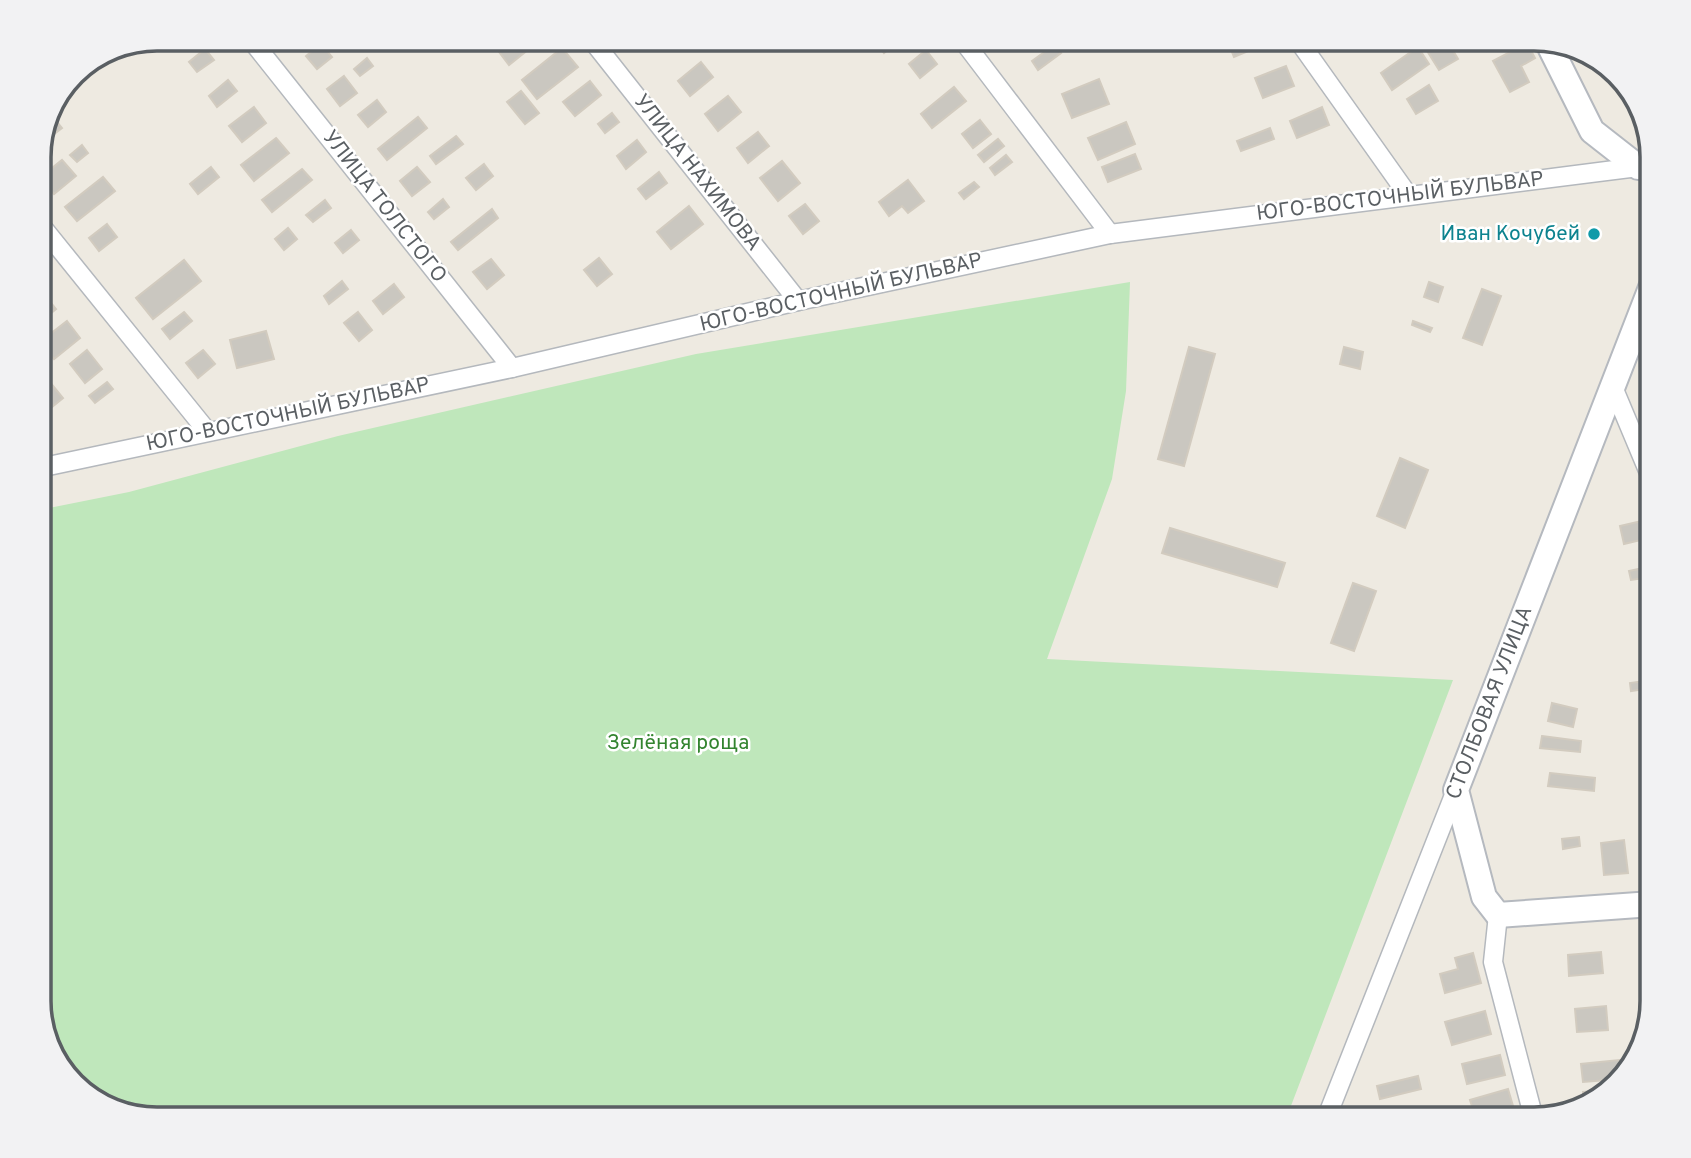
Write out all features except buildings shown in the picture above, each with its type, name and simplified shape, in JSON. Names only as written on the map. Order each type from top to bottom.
[{"type":"street","name":"УЛИЦА ТОЛСТОГО","points":[[260,51],[512,368]]},
{"type":"street","name":"УЛИЦА НАХИМОВА","points":[[601,51],[799,301]]},
{"type":"street","points":[[971,51],[1110,234]]},
{"type":"street","points":[[1306,51],[1408,195]]},
{"type":"street","points":[[1553,53],[1592,131],[1640,164]]},
{"type":"street","name":"ЮГО-ВОСТОЧНЫЙ БУЛЬВАР","points":[[51,465],[512,368],[799,301],[1110,234],[1640,168]]},
{"type":"street","points":[[51,238],[207,431]]},
{"type":"street","name":"СТОЛБОВАЯ УЛИЦА","points":[[1331,1107],[1640,318]]},
{"type":"street","points":[[1613,387],[1640,450]]},
{"type":"street","points":[[1456,790],[1485,897],[1498,915],[1493,962],[1531,1107]]},
{"type":"street","points":[[1498,915],[1640,905]]},
{"type":"green space","name":"Зелёная роща","points":[[1130,282],[1126,391],[1112,479],[1047,659],[1453,680],[1291,1107],[156,1107],[122,1102],[98,1089],[73,1066],[59,1042],[51,1009],[51,508],[129,492],[338,436],[696,354]]},
{"type":"place","name":"Иван Кочубей","points":[[1594,234]]}]
